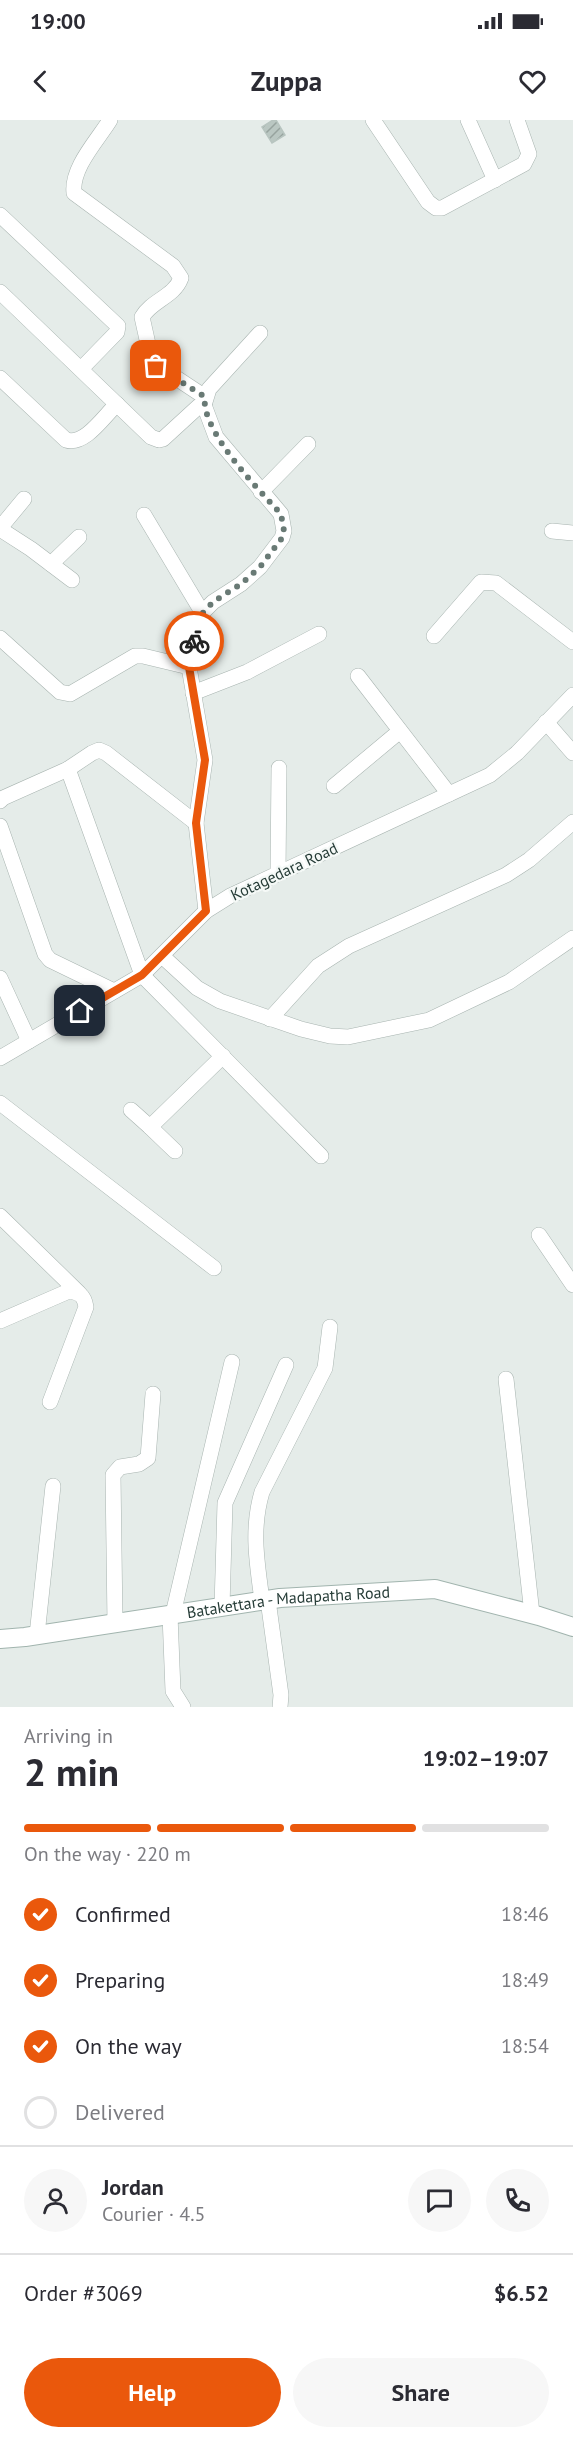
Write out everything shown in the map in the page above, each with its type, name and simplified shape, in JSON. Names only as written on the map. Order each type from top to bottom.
[{"type":"street","points":[[110,120],[78,170],[73,182],[74,193],[173,266],[178,273],[181,278],[173,291],[150,307],[142,316],[152,362],[204,401],[216,437],[281,514],[284,531],[282,538],[260,567],[202,612],[189,667],[205,760],[196,823],[206,911]]},
{"type":"street","points":[[373,120],[432,207],[442,208],[524,164],[529,154],[518,120]]},
{"type":"street","points":[[468,120],[495,180]]},
{"type":"street","points":[[0,215],[118,326],[117,332],[81,369]]},
{"type":"street","points":[[0,292],[150,437],[159,440],[204,401],[209,389],[260,333]]},
{"type":"street","points":[[0,378],[66,440],[73,442],[81,439],[117,404]]},
{"type":"street","points":[[261,492],[308,444]]},
{"type":"street","points":[[24,499],[0,529],[72,580]]},
{"type":"street","points":[[144,515],[202,612]]},
{"type":"street","points":[[552,531],[573,533]]},
{"type":"street","points":[[51,564],[79,537]]},
{"type":"street","points":[[435,636],[481,582],[486,580],[496,583],[573,642]]},
{"type":"street","points":[[193,693],[247,672],[319,634]]},
{"type":"street","points":[[0,638],[60,692],[66,694],[78,690],[135,656],[189,667]]},
{"type":"street","points":[[358,676],[449,794]]},
{"type":"street","name":"Kotagedara Road","points":[[0,1058],[142,975],[206,911],[230,896],[490,775],[518,753],[573,695]]},
{"type":"street","points":[[546,722],[573,753]]},
{"type":"street","points":[[334,786],[400,731]]},
{"type":"street","points":[[0,801],[68,770],[99,750],[106,753],[196,823]]},
{"type":"street","points":[[278,874],[279,768]]},
{"type":"street","points":[[68,770],[142,975],[321,1156]]},
{"type":"street","points":[[270,1018],[310,974],[349,946],[506,875],[529,860],[573,822]]},
{"type":"street","points":[[0,826],[45,954],[50,960],[114,991]]},
{"type":"street","points":[[162,956],[197,988],[209,995],[301,1029],[330,1036],[348,1037],[429,1020],[509,982],[573,938]]},
{"type":"street","points":[[0,978],[29,1041]]},
{"type":"street","points":[[150,1127],[223,1056]]},
{"type":"street","points":[[0,1103],[214,1268]]},
{"type":"street","points":[[131,1110],[176,1151]]},
{"type":"street","points":[[0,1216],[84,1299],[86,1307],[50,1402]]},
{"type":"street","points":[[539,1235],[573,1285]]},
{"type":"street","points":[[0,1321],[69,1291],[80,1293]]},
{"type":"street","points":[[280,1707],[281,1695],[254,1539],[257,1509],[262,1492],[325,1368],[330,1327]]},
{"type":"street","points":[[183,1707],[172,1691],[171,1615],[232,1362]]},
{"type":"street","points":[[222,1607],[222,1522],[225,1503],[286,1365]]},
{"type":"street","points":[[506,1379],[532,1614]]},
{"type":"street","points":[[115,1623],[113,1475],[120,1467],[139,1464],[148,1458],[153,1394]]},
{"type":"street","points":[[37,1635],[53,1486]]},
{"type":"street","name":"Batakettara - Madapatha Road","points":[[0,1639],[265,1600],[435,1589],[573,1627]]},
{"type":"building","points":[[276,120],[285,135],[272,143],[262,127]]},
{"type":"way so far","points":[[156,366],[205,397],[206,413],[216,437],[281,514],[283,522],[282,538],[260,567],[241,584],[213,602],[200,616],[194,641]]},
{"type":"route","points":[[80,1011],[142,975],[206,911],[196,823],[205,760],[189,667],[194,641]]}]
